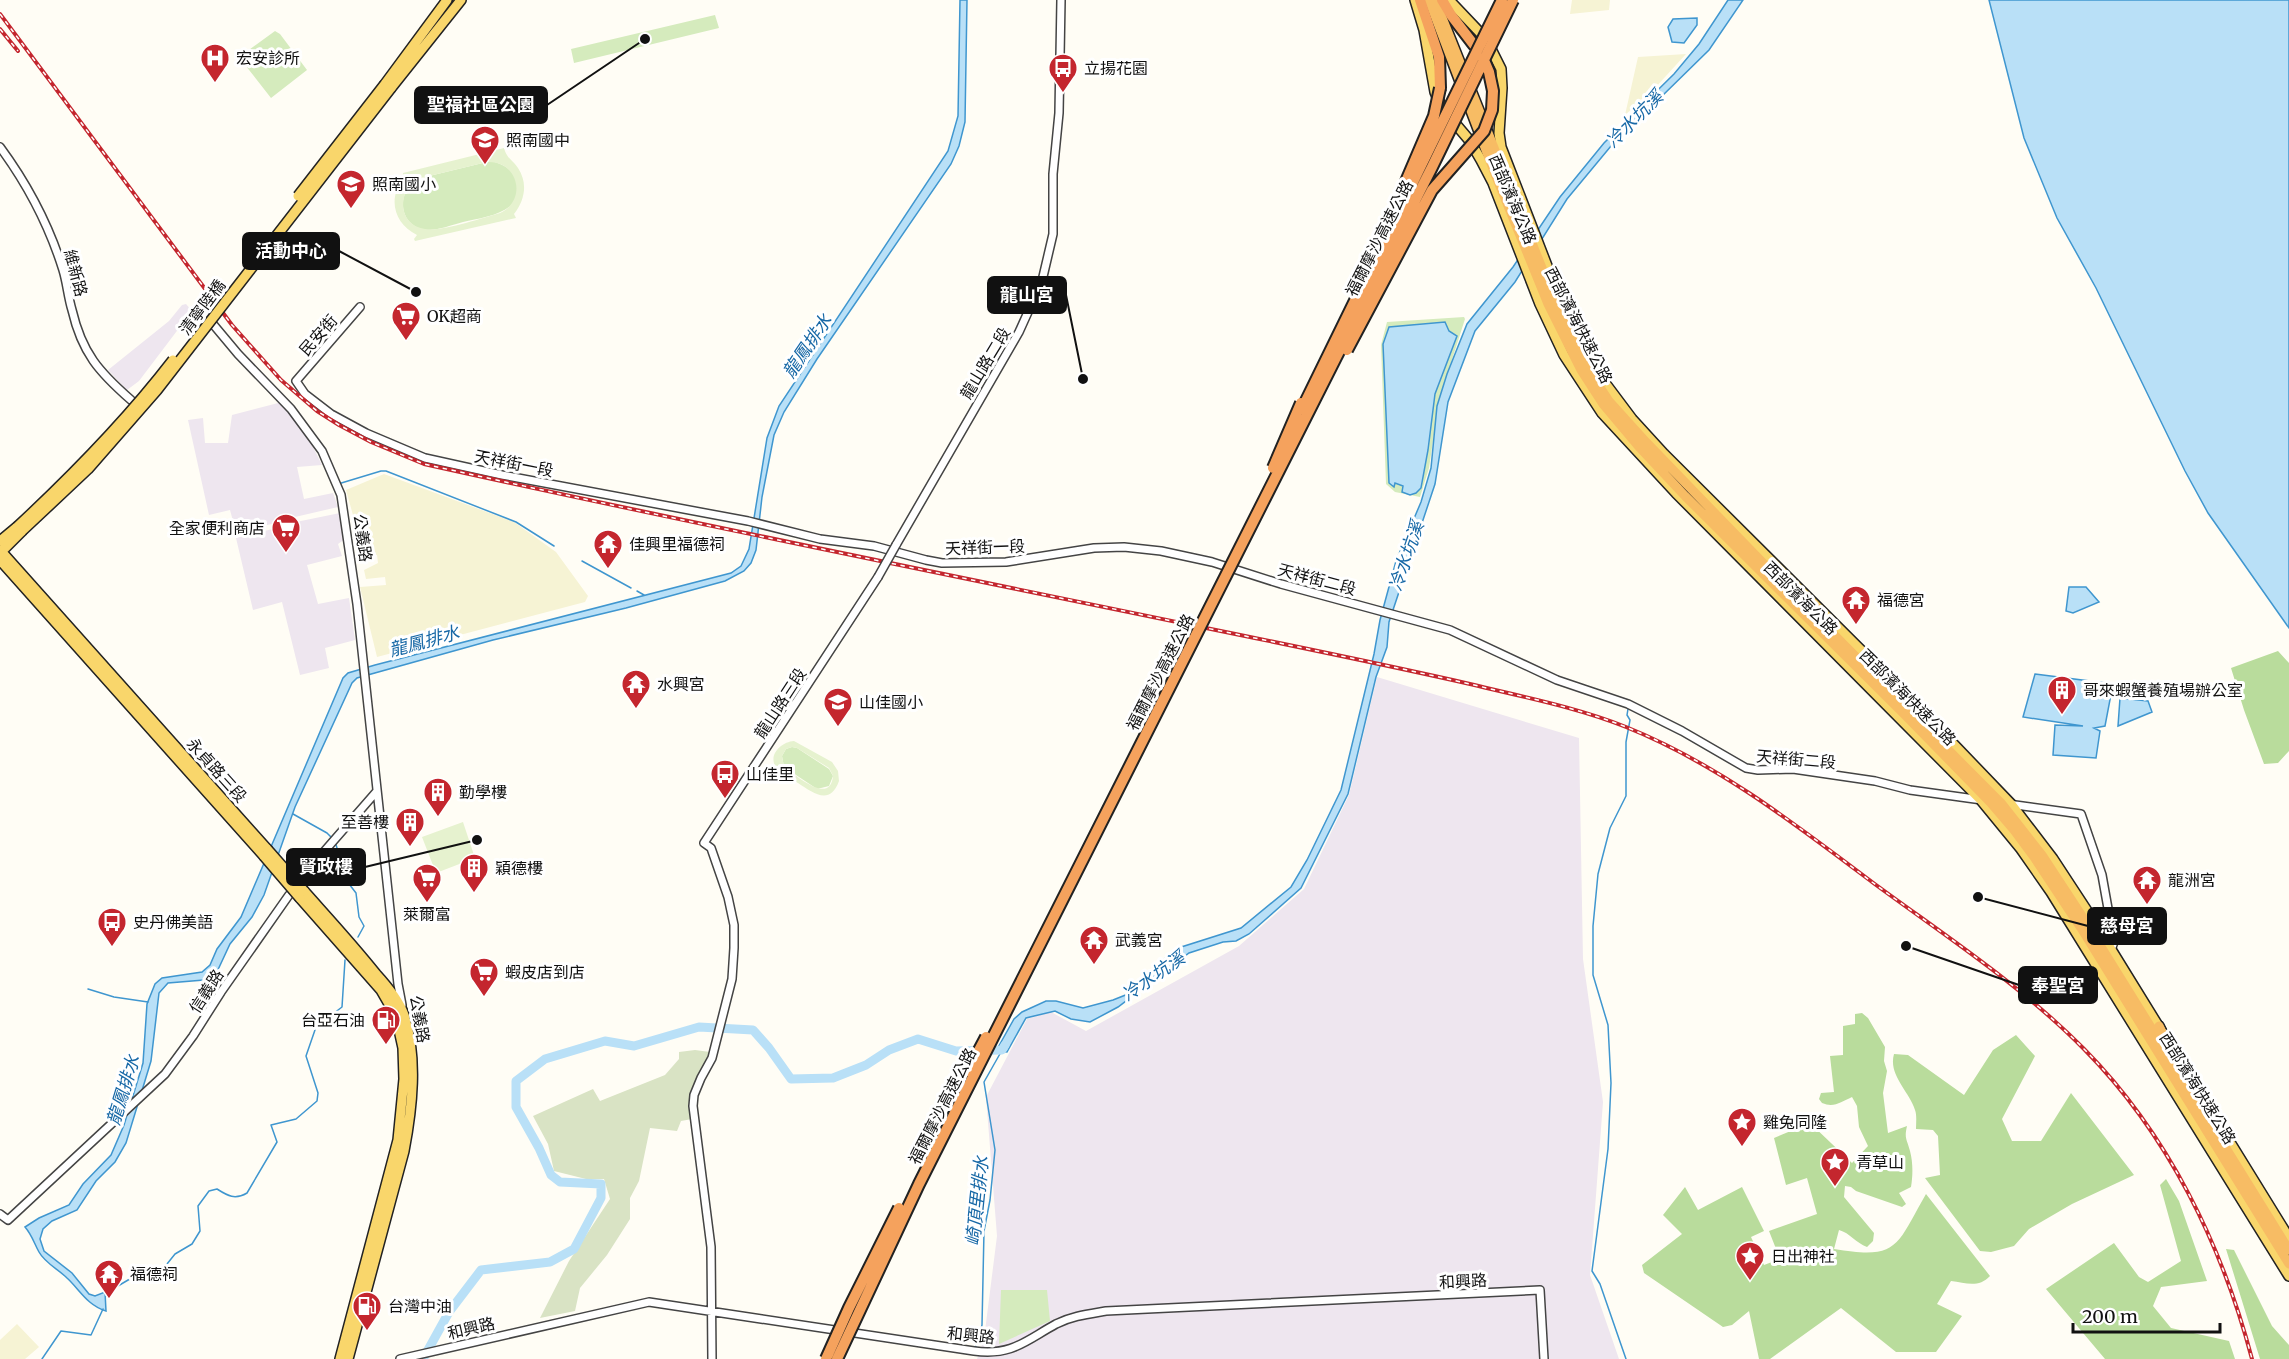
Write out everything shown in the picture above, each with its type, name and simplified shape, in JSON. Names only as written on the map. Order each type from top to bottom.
[{"type":"highway","points":[[1270,475],[1341,312],[1394,209],[1434,116],[1440,88],[1439,57],[1420,0]]},
{"type":"highway","name":"西部濱海快速公路","points":[[1429,0],[1531,271],[1581,370],[1603,404],[1647,456],[1990,802],[2034,857],[2081,928],[2245,1192],[2286,1264]]},
{"type":"highway","name":"西部濱海快速公路","points":[[1435,0],[1528,226],[1556,303],[1586,366],[1609,401],[1756,556],[2007,804],[2043,855],[2289,1250]]},
{"type":"highway","points":[[1329,373],[1341,360],[1372,307],[1432,190],[1476,142],[1487,125],[1492,110],[1493,91],[1489,72],[1474,45],[1450,15],[1442,0]]},
{"type":"highway","name":"福爾摩沙高速公路","points":[[826,1359],[849,1308],[1270,475],[1502,0]]},
{"type":"highway","name":"福爾摩沙高速公路","points":[[837,1359],[918,1184],[1329,373],[1514,0]]},
{"type":"highway","points":[[1760,569],[1817,636]]},
{"type":"highway","points":[[1807,597],[1855,653]]},
{"type":"highway","points":[[2159,1026],[2179,1071]]},
{"type":"main road","points":[[388,86],[447,0]]},
{"type":"main road","points":[[388,86],[460,0]]},
{"type":"main road","name":"西部濱海公路","points":[[1414,0],[1424,30],[1435,92],[1442,108],[1470,141],[1481,160],[1520,244]]},
{"type":"main road","name":"西部濱海公路","points":[[1449,0],[1486,39],[1501,69],[1499,133],[1506,163],[1528,226]]},
{"type":"main road","name":"清寧陸橋","points":[[0,551],[138,403],[388,86]]},
{"type":"main road","name":"西部濱海公路","points":[[1539,254],[1583,348],[1602,379],[1632,419],[2007,804],[2053,859],[2289,1238]]},
{"type":"main road","name":"西部濱海公路","points":[[1531,271],[1540,304],[1564,355],[1602,413],[1676,493],[1980,799],[2021,849],[2051,892],[2286,1264],[2289,1276]]},
{"type":"main road","name":"永貞路三段","points":[[0,551],[265,853],[388,987],[400,1015]]},
{"type":"main road","name":"公義路","points":[[340,1359],[408,1132],[412,1068],[400,1015]]},
{"type":"main road","name":"公義路","points":[[348,1359],[383,1211]]},
{"type":"street","name":"龍山路二段","points":[[878,577],[1019,332],[1042,281],[1053,234],[1053,174],[1059,113],[1061,0]]},
{"type":"street","name":"維新路","points":[[0,147],[39,208],[47,226],[64,272],[72,310],[84,347],[100,372],[131,400]]},
{"type":"street","name":"民安街","points":[[296,381],[360,306]]},
{"type":"street","name":"公義路","points":[[202,310],[238,354],[279,393],[322,451],[340,489],[347,526],[378,791],[400,1015]]},
{"type":"street","name":"天祥街一段","points":[[296,381],[305,394],[332,414],[366,433],[425,458],[748,521],[820,539],[874,546],[942,563],[1006,562],[1094,548],[1124,547],[1161,551],[1247,572]]},
{"type":"street","name":"天祥街二段","points":[[1247,572],[1281,584],[1450,630],[1533,670],[1628,704],[1682,731],[1746,768],[1793,769],[1875,781],[1910,790],[2081,814],[2102,875],[2114,942],[2111,950]]},
{"type":"street","name":"龍山路三段","points":[[711,1311],[711,1247],[693,1106],[694,1095],[712,1058],[732,979],[734,925],[720,872],[711,848],[704,843],[878,577]]},
{"type":"street","points":[[301,878],[378,791]]},
{"type":"street","name":"信義路","points":[[0,1214],[8,1220],[165,1074],[289,895]]},
{"type":"street","name":"和興路","points":[[400,1359],[637,1304],[663,1303],[987,1353],[1009,1350],[1073,1317],[1106,1311],[1540,1290],[1544,1359]]},
{"type":"street","points":[[711,1311],[712,1359]]},
{"type":"shaded area","points":[[1572,0],[1610,0],[1609,10],[1570,14]]},
{"type":"shaded area","points":[[1686,54],[1655,88],[1625,115],[1638,57]]},
{"type":"shaded area","points":[[186,304],[192,311],[139,381],[127,390],[108,370],[169,321],[182,305]]},
{"type":"shaded area","points":[[282,402],[309,439],[322,465],[297,467],[304,499],[333,493],[338,507],[295,517],[296,522],[340,513],[345,539],[338,544],[342,556],[307,565],[318,604],[349,598],[355,640],[325,648],[329,668],[300,675],[282,602],[253,610],[236,538],[285,526],[285,521],[236,532],[230,510],[209,515],[188,420],[203,418],[205,443],[228,443],[232,415]]},
{"type":"shaded area","points":[[384,474],[514,522],[556,552],[588,596],[585,602],[377,657],[360,587],[386,585],[385,577],[366,579],[364,570],[378,563],[377,555],[363,551],[346,490]]},
{"type":"shaded area","points":[[1377,677],[1579,738],[1583,959],[1603,1102],[1590,1275],[1619,1359],[977,1359],[984,1339],[997,1236],[986,1097],[1027,1019],[1051,1012],[1086,1031],[1239,946],[1304,889],[1349,795]]},
{"type":"shaded area","points":[[17,1324],[39,1347],[25,1359],[0,1359],[0,1340]]},
{"type":"green space","points":[[715,15],[719,28],[574,63],[571,49]]},
{"type":"green space","points":[[275,31],[280,34],[307,70],[271,98],[242,61],[242,55]]},
{"type":"green space","points":[[504,148],[521,174],[524,185],[523,197],[514,214],[516,218],[415,241],[417,235],[403,224],[396,210],[396,194],[404,178],[403,173]],"holes":[[[487,162],[498,163],[506,167],[516,182],[514,199],[509,207],[500,213],[462,224],[432,229],[416,226],[409,221],[403,206],[407,190],[413,183],[421,178]]]},
{"type":"green space","points":[[491,161],[506,167],[516,180],[518,191],[515,200],[502,212],[427,230],[417,227],[405,215],[404,198],[413,183],[421,178]]},
{"type":"green space","points":[[1464,317],[1439,400],[1429,468],[1420,497],[1395,492],[1386,484],[1381,345],[1387,322]]},
{"type":"green space","points":[[2278,651],[2289,663],[2289,751],[2278,763],[2264,764],[2231,668]]},
{"type":"green space","points":[[794,741],[832,762],[838,771],[839,781],[831,793],[821,795],[815,793],[778,770],[773,760],[774,755],[780,747]],"holes":[[[797,748],[829,768],[833,776],[831,785],[826,788],[812,786],[784,767],[782,756],[786,749]]]},
{"type":"green space","points":[[792,747],[829,769],[833,776],[829,786],[817,789],[784,767],[782,756],[786,749]]},
{"type":"green space","points":[[463,822],[475,858],[436,873],[422,837]]},
{"type":"green space","points":[[1862,1013],[1868,1018],[1885,1047],[1884,1061],[1887,1071],[1883,1093],[1888,1133],[1907,1126],[1906,1136],[1911,1155],[1912,1182],[1911,1187],[1899,1193],[1906,1204],[1902,1207],[1845,1186],[1844,1197],[1874,1233],[1873,1241],[1867,1247],[1839,1230],[1834,1249],[1872,1252],[1884,1250],[1893,1245],[1901,1237],[1926,1194],[1990,1276],[1977,1283],[1951,1281],[1937,1304],[1962,1316],[1936,1352],[1896,1352],[1841,1308],[1770,1359],[1759,1359],[1749,1311],[1732,1325],[1723,1327],[1644,1273],[1642,1265],[1682,1234],[1663,1215],[1685,1187],[1698,1210],[1742,1187],[1764,1231],[1751,1237],[1764,1265],[1780,1259],[1769,1231],[1817,1214],[1807,1178],[1786,1185],[1774,1138],[1810,1123],[1852,1163],[1868,1146],[1859,1127],[1857,1106],[1852,1097],[1830,1105],[1822,1103],[1819,1099],[1821,1093],[1834,1092],[1830,1056],[1843,1055],[1843,1026],[1855,1024],[1855,1014]]},
{"type":"green space","points":[[2016,1035],[2035,1056],[2002,1119],[2012,1141],[2041,1141],[2071,1093],[2134,1175],[2072,1204],[2029,1229],[2014,1246],[1991,1252],[1980,1251],[1925,1178],[1940,1175],[1938,1136],[1933,1130],[1916,1129],[1916,1112],[1896,1076],[1894,1054],[1908,1055],[1964,1095],[1993,1050]]},
{"type":"green space","points":[[695,1050],[710,1052],[692,1095],[692,1119],[681,1121],[677,1131],[650,1128],[639,1181],[630,1198],[630,1219],[607,1255],[580,1288],[575,1311],[540,1318],[569,1261],[610,1199],[604,1179],[586,1179],[554,1171],[548,1144],[533,1116],[593,1089],[600,1101],[665,1075],[679,1059],[679,1052]]},
{"type":"green space","points":[[2166,1179],[2179,1201],[2207,1281],[2161,1287],[2153,1306],[2171,1328],[2229,1341],[2235,1359],[2105,1359],[2046,1289],[2114,1243],[2139,1277],[2148,1282],[2181,1261],[2160,1185]]},
{"type":"green space","points":[[2226,1249],[2234,1250],[2272,1326],[2289,1345],[2289,1359],[2260,1359]]},
{"type":"green space","points":[[1001,1290],[1047,1290],[1050,1321],[999,1344]]},
{"type":"water","points":[[960,0],[967,0],[965,122],[959,146],[951,164],[817,359],[784,412],[774,435],[762,497],[756,550],[751,563],[744,571],[725,581],[493,640],[357,678],[352,683],[295,807],[264,895],[252,917],[230,944],[216,974],[204,980],[168,983],[159,993],[151,1061],[126,1143],[115,1162],[96,1181],[77,1210],[52,1221],[43,1229],[40,1239],[44,1251],[72,1273],[89,1294],[95,1296],[105,1292],[106,1311],[94,1305],[45,1259],[25,1227],[69,1205],[83,1184],[111,1155],[124,1125],[143,1063],[147,1004],[155,984],[162,978],[202,972],[210,965],[217,949],[241,917],[343,678],[348,673],[375,665],[731,573],[741,566],[749,549],[767,438],[779,406],[948,151],[958,116]]},
{"type":"water","points":[[1728,0],[1743,0],[1709,50],[1611,146],[1567,199],[1515,282],[1475,331],[1448,402],[1435,484],[1389,622],[1387,647],[1376,677],[1348,794],[1301,888],[1249,934],[1236,941],[1223,942],[1189,953],[1118,1007],[1090,1022],[1071,1019],[1055,1011],[1026,1018],[1007,1052],[996,1051],[1014,1019],[1022,1012],[1046,1001],[1056,1001],[1083,1008],[1128,994],[1175,949],[1241,928],[1291,887],[1307,860],[1341,790],[1396,561],[1421,502],[1431,468],[1437,406],[1467,324],[1513,267],[1560,197],[1604,143],[1674,74],[1699,44]]},
{"type":"water","points":[[1989,0],[2289,0],[2289,628],[2208,513],[2185,471],[2096,288],[2057,218],[2024,138]]},
{"type":"water","points":[[1697,18],[1697,25],[1684,43],[1672,42],[1668,27],[1673,19]]},
{"type":"water","points":[[1445,322],[1449,331],[1457,336],[1435,394],[1421,488],[1410,495],[1402,492],[1403,486],[1395,483],[1394,487],[1389,483],[1383,344],[1389,327]]},
{"type":"water","points":[[2069,587],[2086,587],[2099,602],[2073,613],[2066,611]]},
{"type":"water","points":[[2035,674],[2113,684],[2105,726],[2094,728],[2100,731],[2096,758],[2053,755],[2055,725],[2083,726],[2023,717]]},
{"type":"water","points":[[2120,698],[2148,701],[2152,712],[2118,726]]},
{"type":"waterway","points":[[338,484],[386,471],[516,522],[554,546]]},
{"type":"waterway","points":[[582,561],[631,588]]},
{"type":"waterway","points":[[637,591],[644,595]]},
{"type":"waterway","points":[[1626,1359],[1600,1284],[1592,1271],[1608,1149],[1611,1083],[1608,1025],[1593,975],[1593,926],[1598,874],[1610,828],[1626,796],[1626,742],[1630,720],[1627,715],[1628,709]]},
{"type":"waterway","points":[[293,814],[332,838]]},
{"type":"waterway","points":[[335,841],[346,880],[356,893],[359,917],[364,926],[358,937]]},
{"type":"waterway","points":[[106,1293],[140,1273],[163,1269],[175,1254],[192,1244],[200,1231],[198,1206],[209,1191],[217,1189],[235,1197],[247,1193],[277,1142],[271,1125],[296,1119],[317,1101],[318,1093],[306,1056],[316,1027],[342,1007],[345,960]]},
{"type":"waterway","points":[[88,989],[114,997],[148,1002]]},
{"type":"waterway","name":"冷水坑溪","points":[[423,1359],[449,1312],[481,1270],[550,1262],[574,1249],[601,1198],[601,1184],[560,1182],[551,1175],[516,1107],[516,1081],[545,1059],[605,1041],[634,1046],[699,1027],[753,1030],[791,1079],[833,1078],[866,1065],[889,1050],[918,1039],[956,1051],[1002,1050],[1005,1045]]},
{"type":"waterway","name":"崎頂里排水","points":[[975,1349],[982,1325],[984,1231],[995,1150],[984,1082],[1001,1052]]},
{"type":"waterway","name":"龍鳳排水","points":[[42,1359],[61,1331],[91,1335],[103,1309]]},
{"type":"railway","points":[[0,14],[232,325],[281,380],[317,411],[371,442],[424,464],[1470,684],[1588,714],[1626,727],[1692,758],[1754,796],[1954,941],[2034,1003],[2084,1049],[2141,1117],[2166,1154],[2188,1193],[2225,1274],[2252,1359]]},
{"type":"railway","points":[[0,29],[18,51]]},
{"type":"place","name":"聖福社區公園","points":[[645,39]]},
{"type":"place","name":"宏安診所","points":[[215,84]]},
{"type":"place","name":"立揚花園","points":[[1063,94]]},
{"type":"place","name":"照南國中","points":[[485,166]]},
{"type":"place","name":"照南國小","points":[[351,210]]},
{"type":"place","name":"活動中心","points":[[416,292]]},
{"type":"place","name":"OK超商","points":[[406,342]]},
{"type":"place","name":"龍山宮","points":[[1083,379]]},
{"type":"place","name":"全家便利商店","points":[[286,554]]},
{"type":"place","name":"佳興里福德祠","points":[[608,570]]},
{"type":"place","name":"福德宮","points":[[1856,626]]},
{"type":"place","name":"水興宮","points":[[636,710]]},
{"type":"place","name":"哥來蝦蟹養殖場辦公室","points":[[2062,716]]},
{"type":"place","name":"山佳國小","points":[[838,728]]},
{"type":"place","name":"山佳里","points":[[725,800]]},
{"type":"place","name":"勤學樓","points":[[438,818]]},
{"type":"place","name":"賢政樓","points":[[477,840]]},
{"type":"place","name":"至善樓","points":[[410,848]]},
{"type":"place","name":"穎德樓","points":[[474,894]]},
{"type":"place","name":"慈母宮","points":[[1978,897]]},
{"type":"place","name":"萊爾富","points":[[427,904]]},
{"type":"place","name":"龍洲宮","points":[[2147,906]]},
{"type":"place","name":"奉聖宮","points":[[1906,946]]},
{"type":"place","name":"史丹佛美語","points":[[112,948]]},
{"type":"place","name":"武義宮","points":[[1094,966]]},
{"type":"place","name":"蝦皮店到店","points":[[484,998]]},
{"type":"place","name":"台亞石油","points":[[386,1046]]},
{"type":"place","name":"雞兔同隆","points":[[1742,1148]]},
{"type":"place","name":"青草山","points":[[1835,1188]]},
{"type":"place","name":"日出神社","points":[[1750,1282]]},
{"type":"place","name":"福德祠","points":[[109,1300]]},
{"type":"place","name":"台灣中油","points":[[367,1332]]}]
